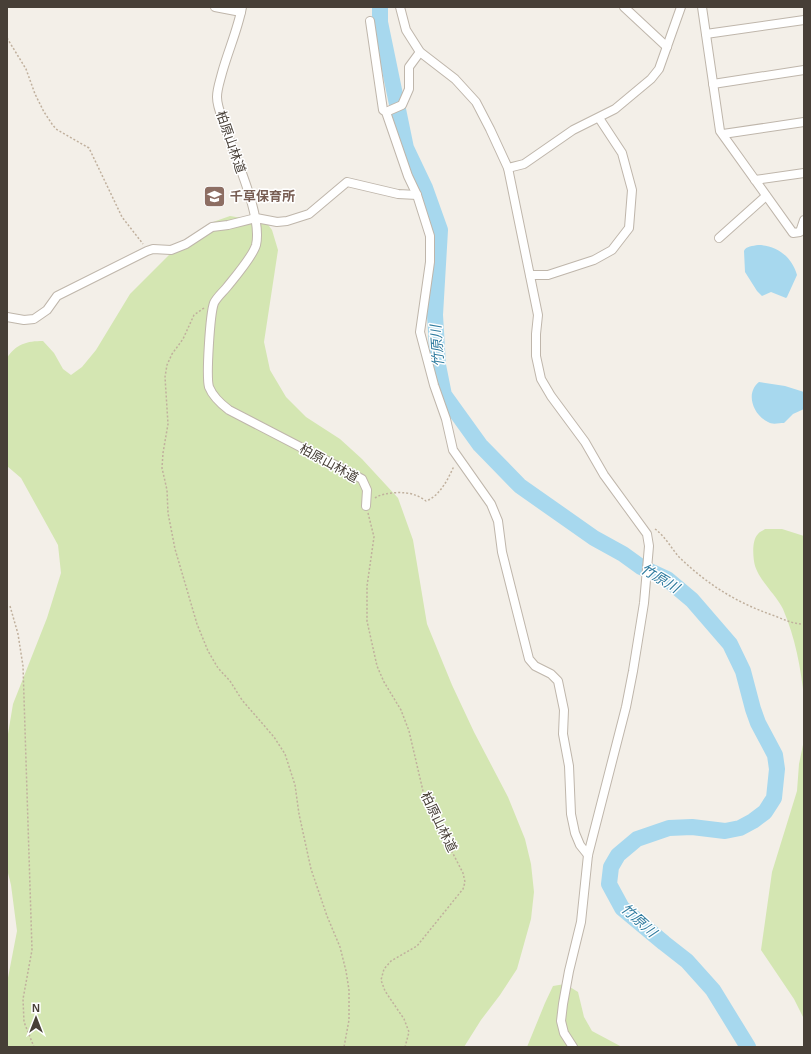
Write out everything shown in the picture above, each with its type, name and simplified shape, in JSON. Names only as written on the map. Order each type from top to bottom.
[{"type":"street","points":[[215,7],[242,10]]},
{"type":"street","points":[[400,7],[406,30],[420,52],[455,79],[476,102],[490,129],[508,168],[530,275],[538,315],[536,356],[541,379],[551,396],[585,442],[604,474],[647,534],[649,546],[644,603],[626,706],[588,855],[580,922],[569,971],[561,1021],[564,1033],[573,1047]]},
{"type":"street","points":[[624,7],[667,47]]},
{"type":"street","points":[[508,168],[524,164],[572,130],[599,118],[620,105],[651,79],[659,69],[681,7]]},
{"type":"street","points":[[702,7],[720,131],[793,233],[800,232],[804,220]]},
{"type":"street","name":"柏原山林道","points":[[242,10],[227,55],[217,97],[218,107],[226,132],[247,188],[256,218],[258,235],[256,246],[252,255],[219,295],[214,304],[207,373],[209,387],[215,398],[228,410],[362,479],[367,490],[366,506]]},
{"type":"street","points":[[370,20],[383,110],[387,112],[430,236],[430,262],[420,332],[434,385],[446,419],[453,450],[491,504],[498,521],[502,552],[528,659],[535,666],[551,674],[558,681],[564,710],[563,734],[569,766],[571,814],[575,833],[580,845],[588,855]]},
{"type":"street","points":[[706,34],[804,20]]},
{"type":"street","points":[[387,112],[402,105],[409,89],[409,68],[420,52]]},
{"type":"street","points":[[713,84],[804,70]]},
{"type":"street","points":[[530,275],[548,275],[594,260],[612,250],[629,228],[632,190],[622,153],[599,118]]},
{"type":"street","points":[[723,134],[804,122]]},
{"type":"street","points":[[755,180],[804,173]]},
{"type":"street","points":[[7,317],[24,320],[34,319],[47,310],[57,296],[147,251],[153,249],[171,250],[186,244],[212,227],[228,225],[256,218],[282,221],[309,214],[347,182],[398,194],[417,195]]},
{"type":"street","points":[[719,238],[766,196]]},
{"type":"path","points":[[7,38],[26,69],[44,112],[56,129],[89,148],[122,217],[147,251]]},
{"type":"path","points":[[214,304],[205,307],[194,315],[167,365],[165,387],[168,424],[162,468],[167,490],[168,513],[175,549],[186,587],[197,624],[208,651],[218,668],[230,681],[242,700],[274,737],[285,754],[295,785],[299,814],[311,869],[327,916],[340,947],[346,971],[349,990],[349,1020],[344,1047]]},
{"type":"path","points":[[366,506],[380,494],[407,492],[426,501],[431,499],[449,478],[458,456]]},
{"type":"path","name":"柏原山林道","points":[[366,506],[374,537],[367,586],[367,621],[377,666],[384,682],[401,710],[409,731],[423,791],[431,811],[455,856],[466,882],[464,889],[417,946],[391,961],[384,969],[381,980],[385,991],[404,1019],[409,1032],[405,1047]]},
{"type":"path","points":[[641,526],[656,530],[678,556],[697,573],[724,593],[758,610],[795,624],[804,624]]},
{"type":"path","points":[[10,606],[18,634],[24,674],[32,950],[23,999],[24,1022],[34,1047]]},
{"type":"green space","points":[[230,216],[266,222],[272,230],[278,250],[264,342],[270,370],[286,397],[306,417],[340,439],[362,459],[398,498],[413,540],[427,624],[452,685],[474,732],[508,797],[525,839],[531,864],[534,892],[531,919],[517,969],[464,1047],[7,1047],[7,983],[17,931],[11,885],[7,869],[7,740],[13,704],[47,618],[61,573],[58,545],[21,478],[7,466],[7,358],[14,349],[22,344],[43,341],[54,353],[63,369],[71,375],[82,367],[96,350],[130,294],[180,244],[213,222]]},
{"type":"green space","points":[[765,529],[782,529],[804,536],[804,698],[797,653],[791,630],[780,603],[758,574],[754,561],[753,551],[756,537]]},
{"type":"green space","points":[[804,740],[804,1019],[794,999],[761,950],[772,872],[797,791],[799,764]]},
{"type":"green space","points":[[565,984],[578,992],[584,1017],[592,1031],[622,1047],[527,1047],[553,986]]},
{"type":"water","points":[[758,245],[771,247],[783,253],[795,269],[797,275],[786,298],[771,292],[762,296],[745,272],[744,251],[748,247]]},
{"type":"water","points":[[759,382],[785,386],[804,392],[804,409],[793,414],[784,423],[774,424],[763,419],[755,409],[752,398],[752,392]]},
{"type":"waterway","name":"竹原川","points":[[380,7],[380,22],[406,148],[425,188],[440,230],[435,315],[438,365],[444,395],[480,445],[520,486],[594,538],[623,554],[641,567],[667,579],[692,600],[730,644],[743,671],[758,723],[775,755],[777,769],[774,798],[765,812],[740,828],[725,831],[692,827],[669,828],[637,839],[618,855],[611,867],[609,884],[622,908],[687,961],[713,990],[748,1047]]},
{"type":"place","name":"千草保育所","points":[[214,196]]}]
